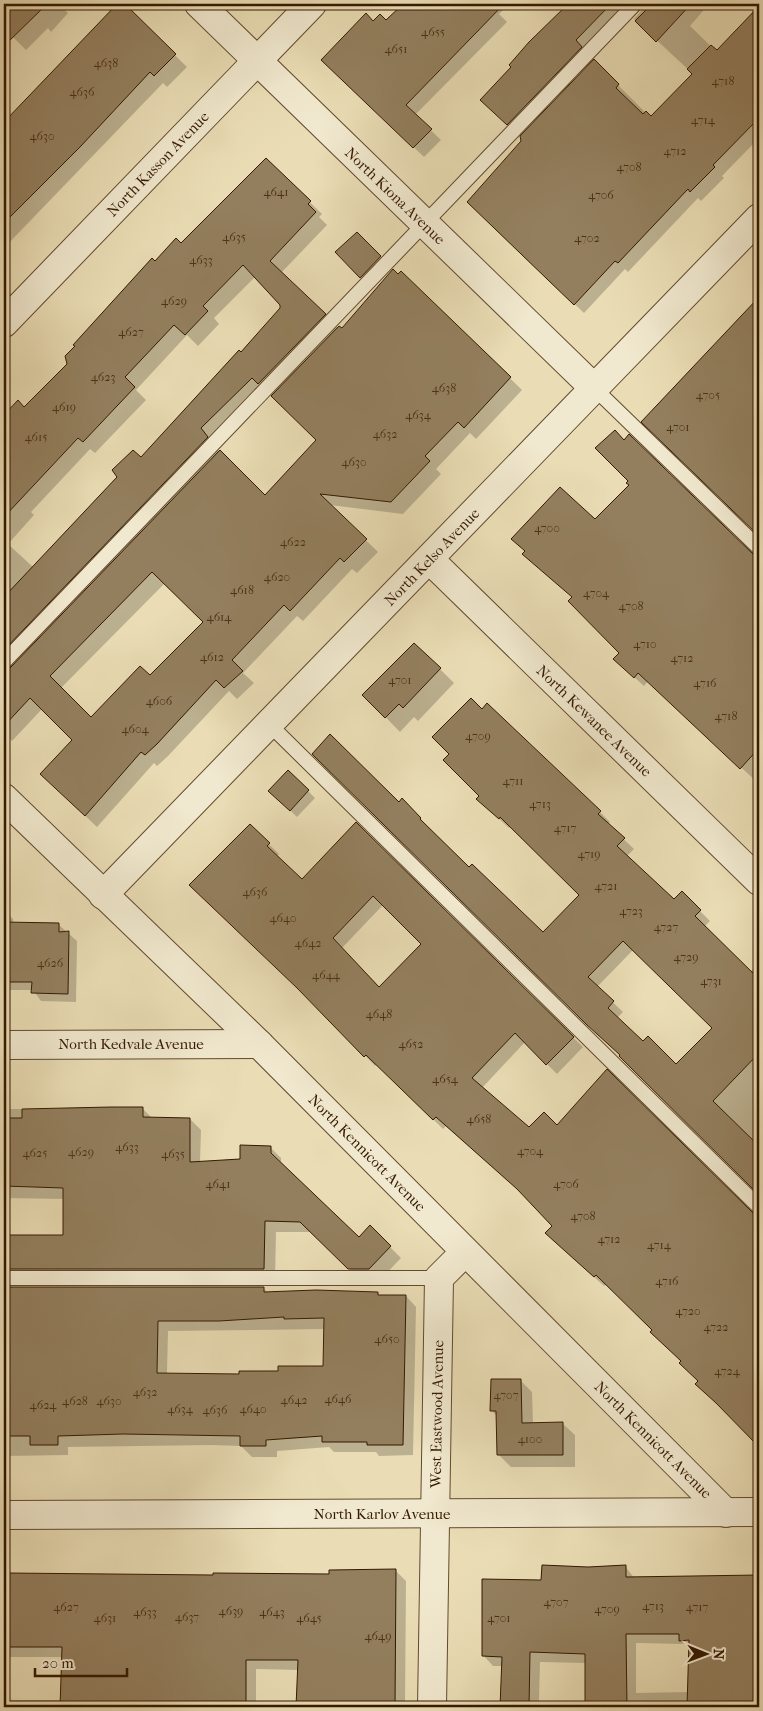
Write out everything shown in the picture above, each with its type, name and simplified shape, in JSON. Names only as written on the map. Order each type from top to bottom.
[{"type":"street","name":"North Kiona Avenue","points":[[199,4],[593,387]]},
{"type":"street","name":"North Kasson Avenue","points":[[4,323],[312,4]]},
{"type":"street","name":"North Kelso Avenue","points":[[103,895],[430,560],[593,387],[757,223]]},
{"type":"street","name":"North Kewanee Avenue","points":[[430,560],[759,882]]},
{"type":"street","name":"North Kennicott Avenue","points":[[7,804],[259,1044],[726,1513]]},
{"type":"street","name":"North Kedvale Avenue","points":[[4,1045],[259,1044]]},
{"type":"street","points":[[439,1278],[465,1252]]},
{"type":"street","name":"West Eastwood Avenue","points":[[432,1707],[439,1278]]},
{"type":"street","name":"North Karlov Avenue","points":[[4,1515],[759,1512]]},
{"type":"lane","points":[[4,662],[635,4]]},
{"type":"lane","points":[[593,387],[759,548]]},
{"type":"lane","points":[[269,724],[759,1207]]},
{"type":"lane","points":[[4,1278],[439,1278]]},
{"type":"building","points":[[4,4],[47,4],[4,46]]},
{"type":"building","points":[[117,4],[125,4],[176,54],[154,76],[150,72],[80,147],[4,223],[4,122]]},
{"type":"building","points":[[403,4],[504,4],[406,105],[432,129],[413,148],[321,60],[366,13],[373,21],[380,14],[386,20]]},
{"type":"building","points":[[568,4],[611,4],[576,40],[582,47],[507,125],[480,100],[511,67],[509,65],[529,42]]},
{"type":"building","points":[[652,4],[691,4],[656,42],[635,21]]},
{"type":"building","points":[[759,6],[759,118],[713,165],[715,167],[690,192],[688,189],[618,263],[615,261],[574,305],[467,202],[521,141],[520,136],[594,59],[619,84],[616,88],[643,114],[646,111],[651,116],[692,74],[687,69],[711,45],[717,50]]},
{"type":"building","points":[[266,158],[311,201],[308,204],[316,212],[270,261],[326,314],[258,384],[252,378],[201,428],[208,437],[4,650],[4,597],[117,477],[112,470],[133,450],[141,457],[239,350],[241,352],[280,308],[280,305],[243,265],[203,306],[208,311],[185,335],[174,325],[125,377],[135,387],[83,442],[78,438],[4,517],[4,415],[18,400],[24,407],[67,364],[65,356],[75,346],[73,345],[152,258],[155,261],[176,238],[181,243]]},
{"type":"building","points":[[357,232],[381,256],[360,278],[335,252]]},
{"type":"building","points":[[393,269],[398,274],[401,271],[511,377],[464,428],[458,422],[425,456],[430,461],[391,502],[320,494],[367,539],[344,562],[340,558],[290,611],[284,605],[232,660],[243,671],[224,688],[216,680],[157,744],[145,755],[141,752],[85,816],[40,774],[72,740],[30,698],[4,726],[4,671],[10,668],[220,450],[265,495],[316,440],[271,396],[339,326],[342,328]],"holes":[[[152,572],[203,622],[150,675],[140,666],[91,717],[50,676]]]},
{"type":"building","points":[[759,297],[759,536],[641,422]]},
{"type":"building","points":[[615,430],[624,440],[629,434],[753,554],[759,557],[759,748],[740,769],[638,673],[634,678],[613,659],[619,653],[568,601],[572,597],[522,554],[525,551],[511,539],[560,487],[595,519],[629,485],[626,483],[628,481],[595,448]]},
{"type":"building","points":[[414,643],[441,668],[403,708],[399,704],[385,718],[362,695]]},
{"type":"building","points":[[471,698],[482,709],[487,703],[601,811],[598,814],[625,838],[617,846],[674,899],[682,891],[701,910],[695,916],[759,979],[759,1053],[713,1101],[759,1146],[759,1195],[620,1055],[586,1024],[312,754],[330,734],[399,802],[402,798],[420,819],[469,867],[472,864],[543,932],[579,895],[500,817],[499,819],[476,799],[479,796],[443,760],[449,754],[432,737]],"holes":[[[623,941],[712,1028],[676,1064],[648,1036],[643,1041],[608,1008],[614,1001],[588,977]]]},
{"type":"building","points":[[288,770],[309,790],[290,811],[268,791]]},
{"type":"building","points":[[356,822],[574,1037],[546,1065],[515,1033],[472,1078],[529,1127],[544,1112],[557,1125],[607,1069],[753,1213],[759,1216],[759,1447],[695,1384],[698,1381],[679,1363],[681,1361],[650,1332],[652,1330],[596,1275],[594,1277],[545,1233],[552,1226],[517,1189],[436,1117],[433,1120],[366,1055],[364,1057],[297,988],[189,885],[250,824],[270,843],[267,846],[302,879]],"holes":[[[373,896],[421,944],[379,987],[333,938]]]},
{"type":"building","points":[[4,922],[59,923],[59,932],[69,931],[68,994],[31,993],[32,982],[4,982]]},
{"type":"building","points":[[143,1107],[143,1117],[190,1118],[190,1162],[240,1159],[240,1145],[271,1146],[271,1153],[359,1237],[370,1225],[391,1246],[369,1269],[348,1269],[300,1222],[265,1221],[264,1269],[8,1269],[8,1235],[63,1235],[63,1188],[4,1186],[4,1118],[22,1118],[22,1109]]},
{"type":"building","points":[[9,1287],[264,1287],[264,1292],[316,1290],[378,1292],[378,1295],[406,1295],[403,1445],[367,1445],[367,1442],[322,1442],[322,1436],[266,1440],[266,1446],[240,1446],[240,1436],[123,1434],[58,1436],[58,1445],[30,1445],[30,1436],[4,1436],[4,1291],[9,1291]],"holes":[[[284,1317],[284,1319],[324,1318],[323,1366],[278,1366],[278,1371],[239,1371],[239,1374],[157,1373],[158,1321],[219,1321]]]},
{"type":"building","points":[[491,1379],[521,1379],[522,1423],[563,1422],[563,1455],[497,1455],[496,1411],[490,1411]]},
{"type":"building","points":[[542,1565],[588,1567],[626,1565],[626,1577],[759,1575],[756,1707],[687,1707],[689,1640],[679,1641],[679,1634],[626,1634],[627,1707],[585,1707],[585,1654],[530,1652],[529,1707],[500,1707],[502,1657],[482,1656],[482,1579],[541,1580]]},
{"type":"building","points":[[396,1569],[395,1707],[296,1707],[298,1660],[246,1660],[246,1707],[60,1707],[62,1647],[6,1647],[7,1573],[329,1574],[329,1570]]}]
